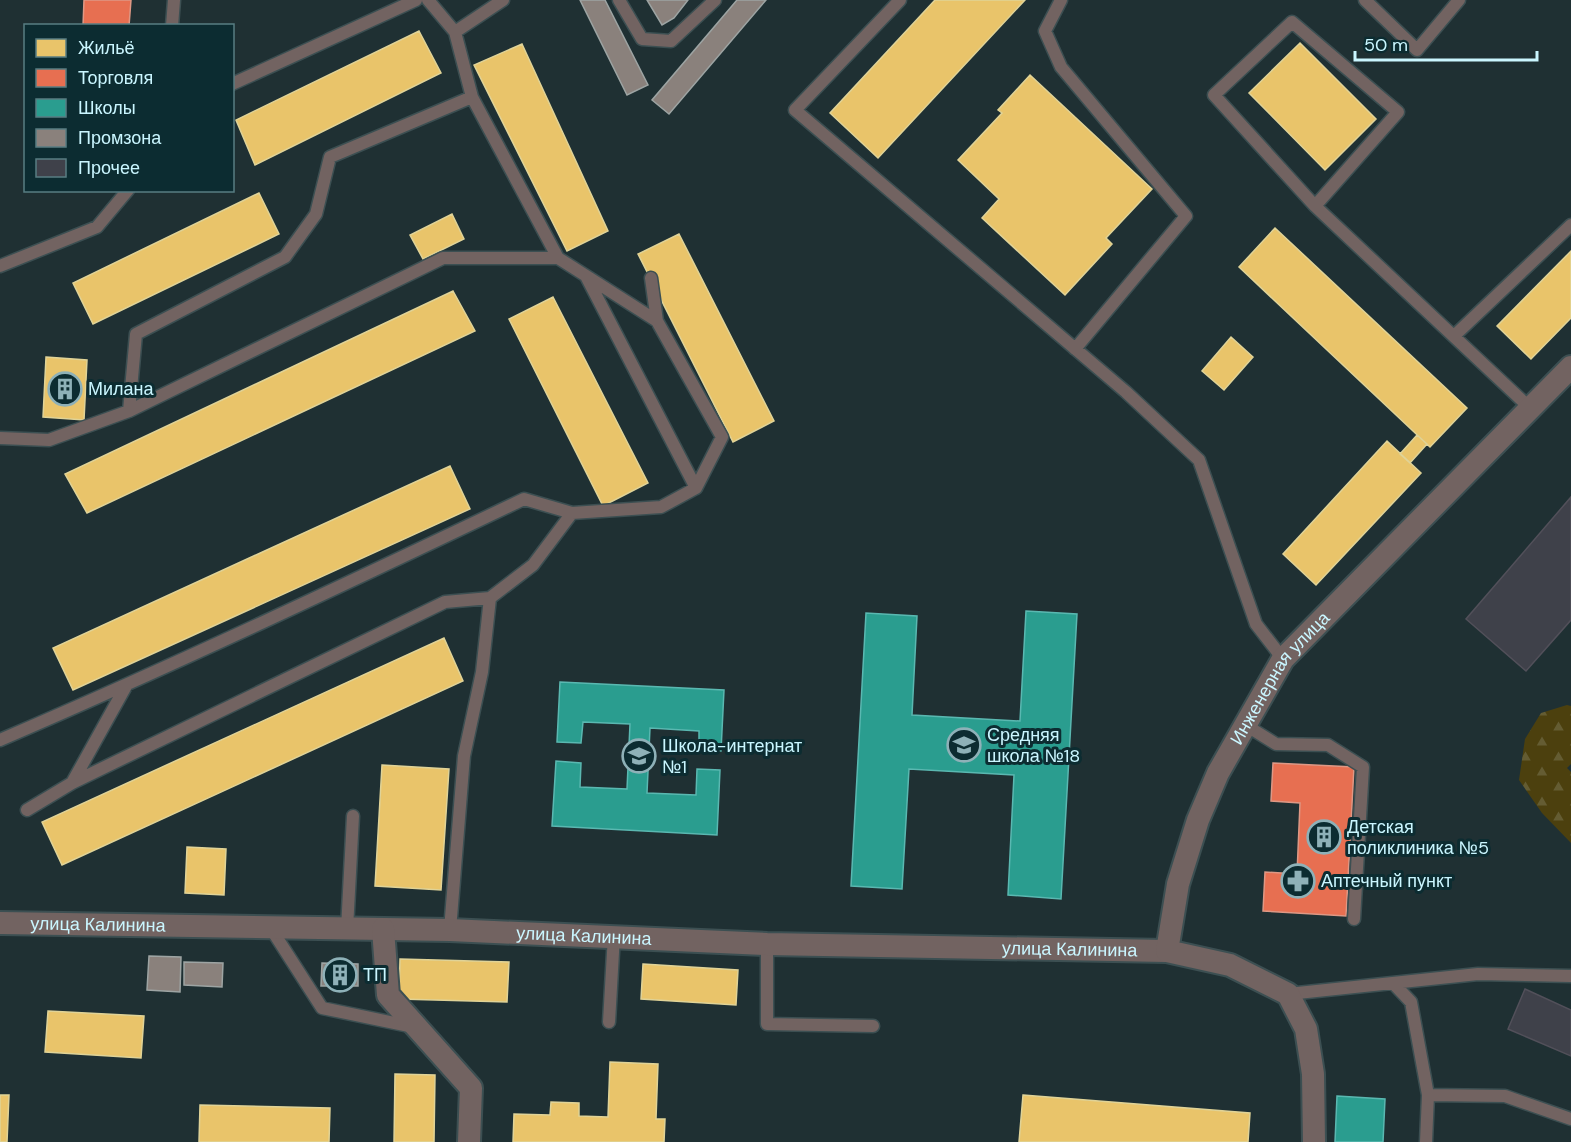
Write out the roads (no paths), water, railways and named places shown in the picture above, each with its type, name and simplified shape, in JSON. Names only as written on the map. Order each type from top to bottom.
[{"type":"street","name":"Инженерная улица","points":[[1167,951],[1178,884],[1198,820],[1218,773],[1247,726],[1283,659],[1571,367]]},
{"type":"street","name":"улица Калинина","points":[[0,923],[450,930],[614,935],[767,944],[1167,951]]},
{"type":"street","points":[[383,929],[388,995],[471,1088],[469,1142]]},
{"type":"street","points":[[1167,951],[1230,965],[1288,994],[1306,1029],[1313,1074],[1314,1142]]},
{"type":"lane","points":[[172,24],[174,0]]},
{"type":"lane","points":[[234,83],[416,0]]},
{"type":"lane","points":[[428,0],[455,32],[472,97],[558,258],[657,321]]},
{"type":"lane","points":[[455,32],[503,0]]},
{"type":"lane","points":[[619,0],[642,39],[671,41],[715,0]]},
{"type":"lane","points":[[900,0],[795,110],[1076,349],[1199,460],[1256,624],[1283,659]]},
{"type":"lane","points":[[1061,0],[1045,31],[1061,67],[1186,216],[1076,349]]},
{"type":"lane","points":[[1365,0],[1417,50],[1459,0]]},
{"type":"lane","points":[[1315,206],[1398,112],[1292,22],[1214,95],[1315,206],[1530,408]]},
{"type":"lane","points":[[129,411],[136,334],[285,257],[316,214],[330,157],[472,97]]},
{"type":"lane","points":[[0,266],[98,227],[126,192]]},
{"type":"lane","points":[[1454,336],[1571,225]]},
{"type":"lane","points":[[0,438],[49,440],[129,411],[442,258],[558,258]]},
{"type":"lane","points":[[585,276],[696,488]]},
{"type":"lane","points":[[0,740],[126,686],[292,610],[524,499],[572,513],[661,507],[696,488],[722,437],[657,321],[651,278]]},
{"type":"lane","points":[[27,810],[72,783],[445,602],[490,598],[532,564],[572,513]]},
{"type":"lane","points":[[450,930],[464,756],[482,672],[490,598]]},
{"type":"lane","points":[[72,783],[126,686]]},
{"type":"lane","points":[[1247,726],[1276,744],[1328,745],[1363,767],[1354,919]]},
{"type":"lane","points":[[347,929],[353,816]]},
{"type":"lane","points":[[270,927],[322,1008],[416,1027]]},
{"type":"lane","points":[[609,1022],[614,935]]},
{"type":"lane","points":[[767,944],[767,1024],[873,1026]]},
{"type":"lane","points":[[1288,994],[1478,974],[1571,976]]},
{"type":"lane","points":[[1393,983],[1411,1002],[1428,1095],[1426,1142]]},
{"type":"lane","points":[[1428,1095],[1505,1096],[1571,1119]]},
{"type":"place","name":"Милана","points":[[65,389]]},
{"type":"place","name":"Средняя школа №18","points":[[964,745]]},
{"type":"place","name":"Школа-интернат №1","points":[[639,756]]},
{"type":"place","name":"Детская поликлиника №5","points":[[1324,837]]},
{"type":"place","name":"Аптечный пункт","points":[[1298,881]]},
{"type":"place","name":"ТП","points":[[340,975]]}]
